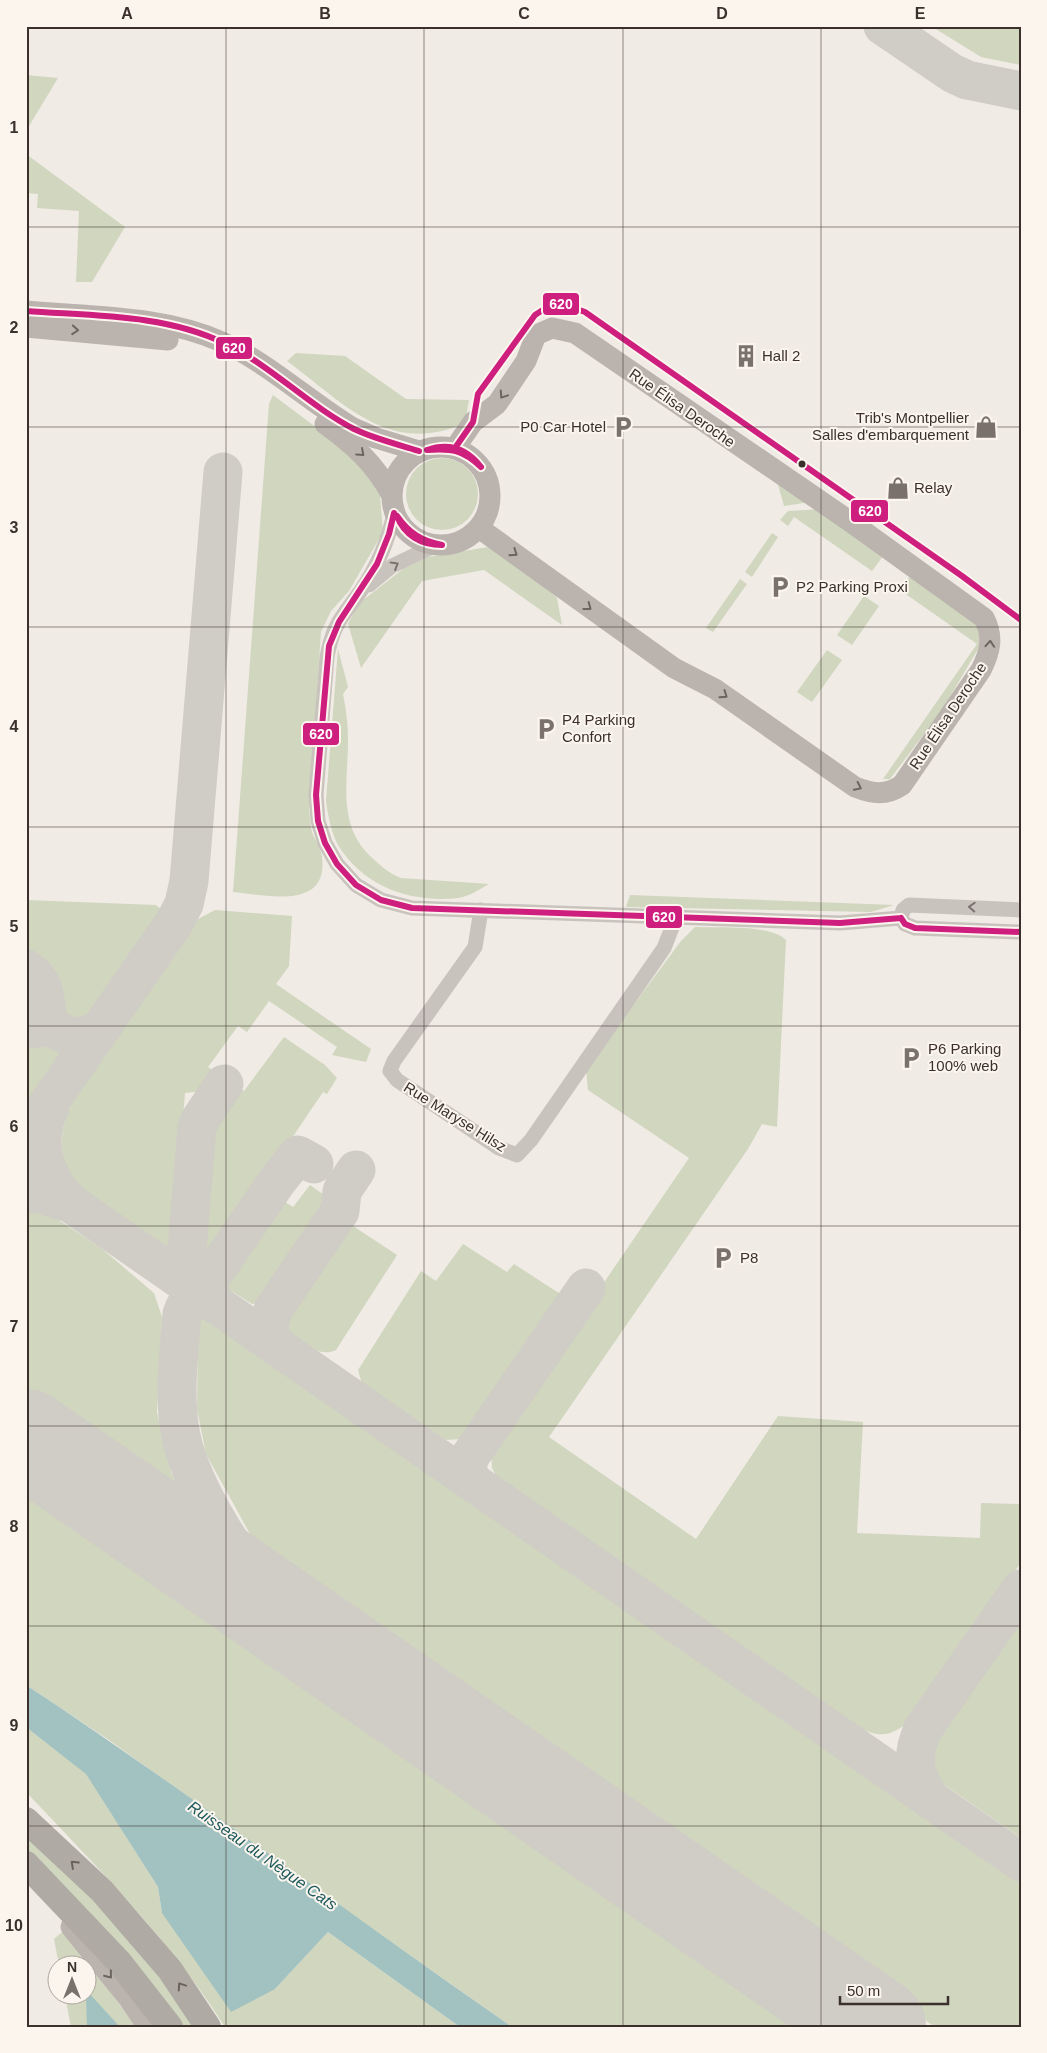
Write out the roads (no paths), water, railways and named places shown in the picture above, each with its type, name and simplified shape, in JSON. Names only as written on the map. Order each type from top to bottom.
[{"type":"highway","points":[[26,1820],[102,1891],[170,1970],[208,2027]]},
{"type":"highway","points":[[26,1864],[120,1963],[170,2027]]},
{"type":"street","points":[[26,311],[137,320],[180,328],[223,342],[353,428],[419,451]]},
{"type":"street","points":[[26,326],[169,340],[219,355],[266,382],[365,455],[382,476],[393,504],[401,526],[422,542],[436,545],[452,544],[467,538],[479,528],[488,514],[491,498],[489,482],[482,467],[470,456],[455,448],[437,446],[419,451],[408,458],[394,480],[393,504],[390,536],[382,556],[360,592],[339,618],[331,636],[327,657],[316,796],[318,821],[325,843],[337,864],[356,885],[381,900],[412,908],[840,923],[901,918]]},
{"type":"street","name":"Rue Élisa Deroche","points":[[455,448],[472,422],[497,404],[526,361],[536,335],[541,331],[552,328],[574,333],[848,520],[984,618],[990,629],[991,643],[981,670],[902,785],[882,794],[868,792],[855,787],[715,689],[674,668],[479,528]]},
{"type":"street","points":[[360,592],[392,566],[436,545]]},
{"type":"street","points":[[1021,910],[909,904],[903,910],[901,918],[905,924],[915,928],[1021,932]]},
{"type":"street","name":"Rue Maryse Hilsz","points":[[481,910],[476,947],[394,1061],[390,1071],[396,1080],[412,1091],[499,1148],[517,1155],[531,1140],[664,948],[673,926],[673,917]]},
{"type":"street","points":[[53,1892],[63,1917],[129,1999],[148,2027]]},
{"type":"water","name":"Ruisseau du Nègue Cats","points":[[26,1685],[209,1811],[512,2027],[460,2027],[328,1932],[275,1989],[231,2012],[162,1913],[158,1887],[86,1774],[26,1727]]},
{"type":"water","points":[[98,2003],[120,2027],[87,2027],[86,2006],[98,2006]]},
{"type":"place","name":"Hall 2","points":[[746,356]]},
{"type":"place","name":"P0 Car Hotel","points":[[623,427]]},
{"type":"place","name":"Trib's Montpellier Salles d'embarquement","points":[[986,427]]},
{"type":"place","name":"Relay","points":[[898,488]]},
{"type":"place","name":"P2 Parking Proxi","points":[[780,587]]},
{"type":"place","name":"P4 Parking Confort","points":[[546,729]]},
{"type":"place","name":"P6 Parking 100% web","points":[[911,1058]]},
{"type":"place","name":"P8","points":[[723,1258]]}]
